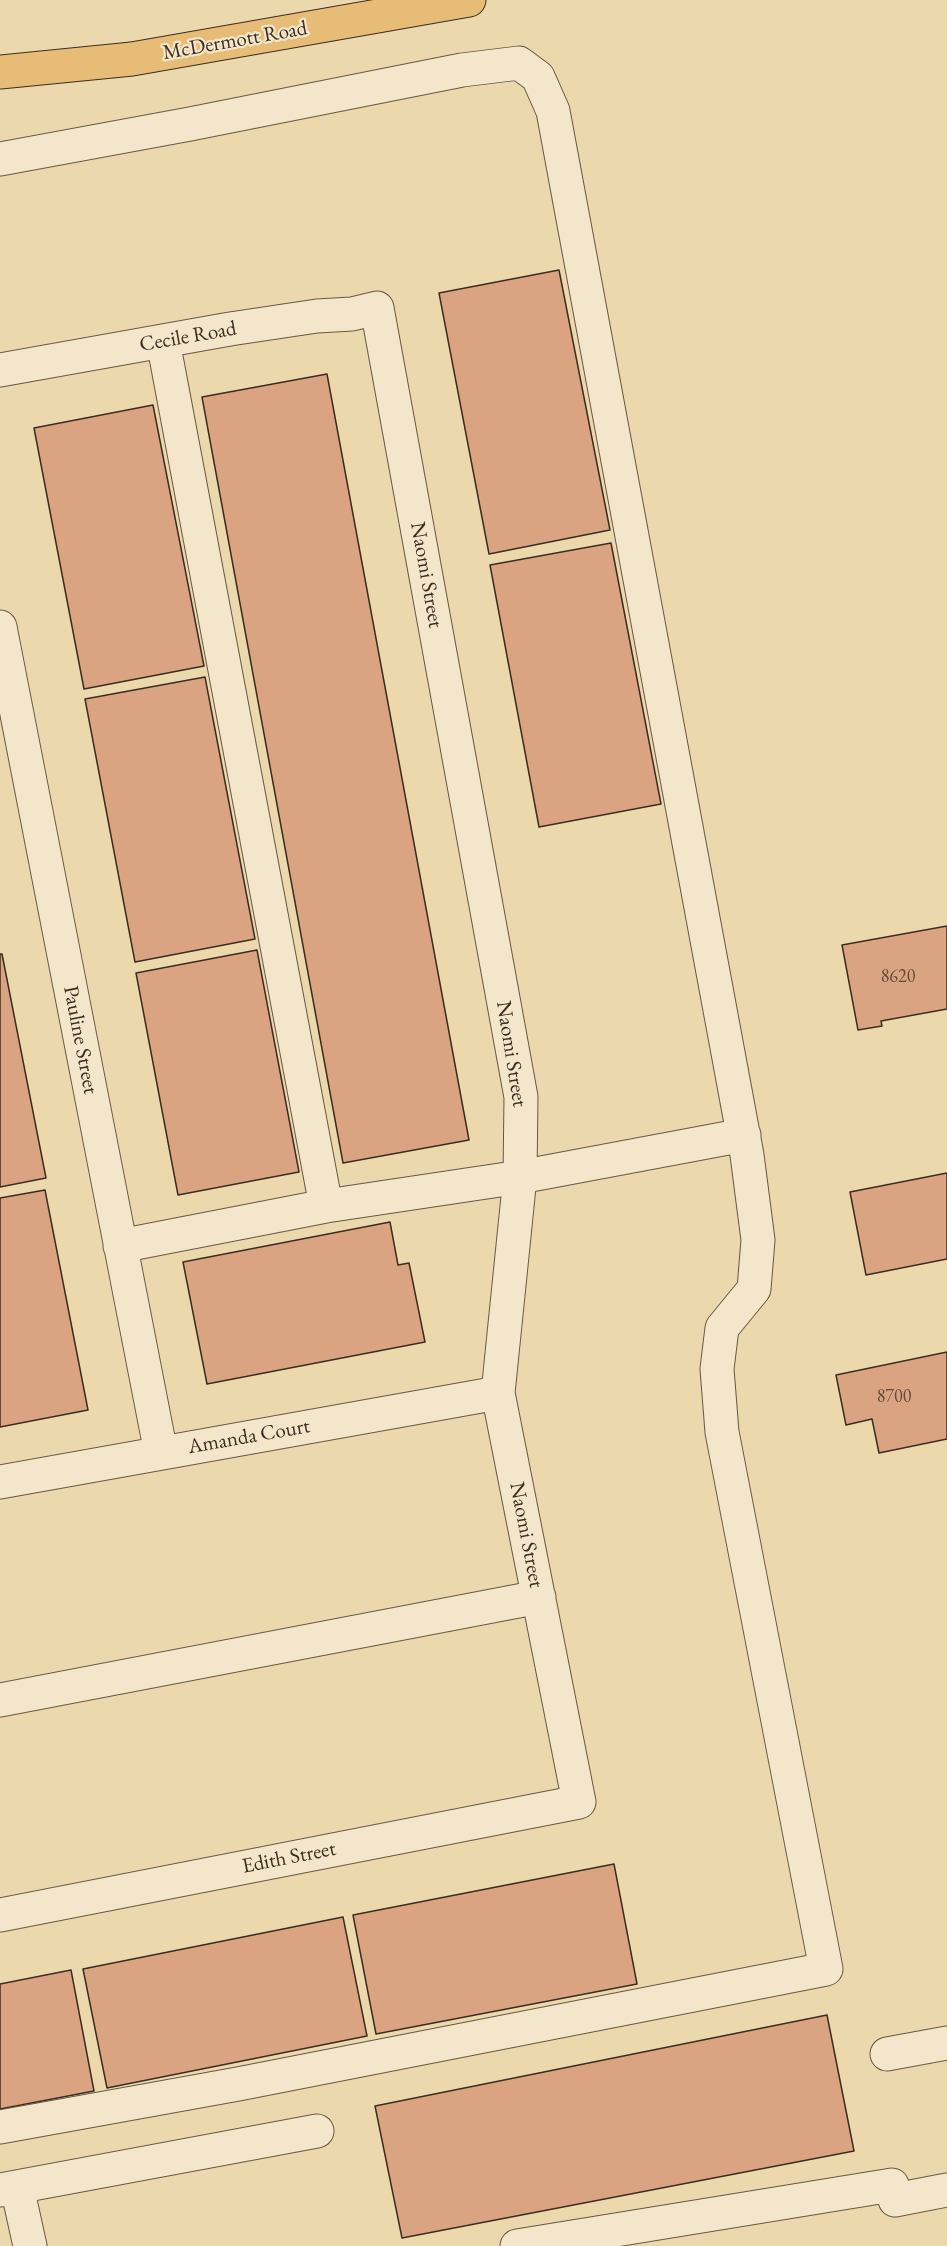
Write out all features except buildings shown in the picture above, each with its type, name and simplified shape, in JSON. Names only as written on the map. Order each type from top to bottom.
[{"type":"main road","name":"McDermott Road","points":[[0,72],[132,59],[366,9],[469,0]]},
{"type":"street","points":[[0,159],[462,70],[519,63],[538,77],[553,111],[744,1135],[758,1240],[754,1289],[722,1328],[717,1369],[722,1432],[826,1969],[238,2084],[0,2127]]},
{"type":"street","name":"Cecile Road","points":[[0,370],[163,341],[316,316],[352,314],[377,308]]},
{"type":"street","name":"Naomi Street","points":[[377,308],[521,1097],[520,1177],[498,1393],[579,1802]]},
{"type":"street","points":[[163,341],[326,1206]]},
{"type":"street","name":"Pauline Street","points":[[0,627],[161,1453]]},
{"type":"street","points":[[120,1246],[326,1206],[520,1177],[744,1135]]},
{"type":"street","name":"Amanda Court","points":[[0,1482],[498,1393]]},
{"type":"street","points":[[0,1700],[539,1597]]},
{"type":"street","name":"Edith Street","points":[[0,1915],[579,1802]]},
{"type":"street","points":[[887,2054],[947,2043]]},
{"type":"street","points":[[30,2246],[9,2189],[317,2131]]},
{"type":"street","points":[[517,2246],[893,2193],[947,2190]]}]
